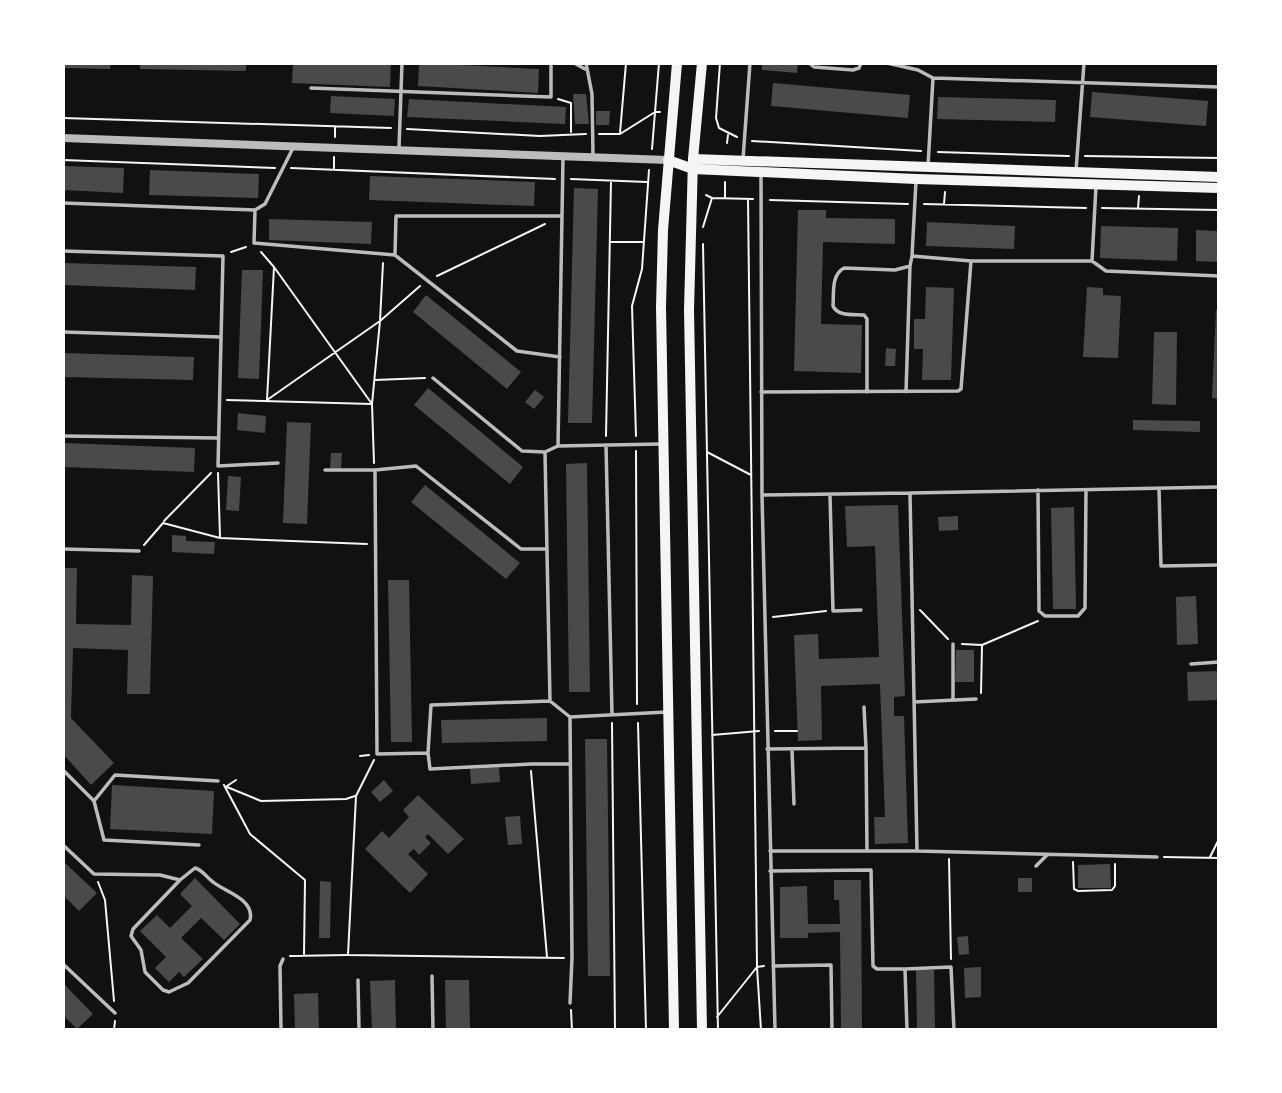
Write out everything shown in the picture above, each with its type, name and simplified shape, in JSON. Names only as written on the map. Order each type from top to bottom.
[{"type":"main road","points":[[674,1030],[661,307],[668,160],[677,63]]},
{"type":"main road","points":[[702,63],[693,164],[689,310],[702,1030]]},
{"type":"main road","points":[[668,160],[916,179],[1219,188]]},
{"type":"main road","points":[[693,164],[743,162],[761,168],[928,168],[1219,177]]},
{"type":"main road","points":[[916,168],[916,179]]},
{"type":"main road","points":[[928,168],[928,179]]},
{"type":"main road","points":[[1075,185],[1076,173]]},
{"type":"main road","points":[[1096,174],[1096,185]]},
{"type":"street","points":[[63,138],[668,160]]},
{"type":"lane","points":[[398,150],[402,63]]},
{"type":"lane","points":[[311,88],[551,97],[551,63]]},
{"type":"lane","points":[[574,63],[585,69]]},
{"type":"lane","points":[[586,63],[585,69],[592,94],[593,158]]},
{"type":"lane","points":[[743,162],[750,63]]},
{"type":"lane","points":[[809,63],[814,67],[853,70],[859,68],[861,63]]},
{"type":"lane","points":[[887,63],[918,69],[933,78],[1219,87]]},
{"type":"lane","points":[[1076,173],[1084,63]]},
{"type":"lane","points":[[928,168],[933,78]]},
{"type":"lane","points":[[63,203],[255,210],[265,204],[294,147]]},
{"type":"lane","points":[[558,446],[563,156]]},
{"type":"lane","points":[[761,168],[762,495],[775,1030]]},
{"type":"lane","points":[[906,392],[916,179]]},
{"type":"lane","points":[[1092,261],[1096,185]]},
{"type":"lane","points":[[255,210],[254,243],[395,255],[517,351],[560,357]]},
{"type":"lane","points":[[395,255],[396,216],[562,216]]},
{"type":"lane","points":[[63,251],[223,256],[218,466],[278,463]]},
{"type":"lane","points":[[912,256],[971,261],[1092,261],[1106,271],[1219,276]]},
{"type":"lane","points":[[761,393],[958,391],[961,389],[971,261]]},
{"type":"lane","points":[[867,392],[867,319],[864,315],[835,311],[835,277],[838,271],[844,268],[895,270],[910,266]]},
{"type":"lane","points":[[63,332],[221,337]]},
{"type":"lane","points":[[433,378],[522,451],[545,452],[558,446],[664,444]]},
{"type":"lane","points":[[63,436],[217,438]]},
{"type":"lane","points":[[606,444],[612,715]]},
{"type":"lane","points":[[545,452],[550,701]]},
{"type":"lane","points":[[325,470],[375,470],[416,466],[521,549],[546,550]]},
{"type":"lane","points":[[375,470],[377,754],[428,753]]},
{"type":"lane","points":[[762,495],[1219,487]]},
{"type":"lane","points":[[1159,488],[1161,566],[1219,565]]},
{"type":"lane","points":[[1038,490],[1039,611],[1045,616],[1078,617],[1085,608],[1086,490]]},
{"type":"lane","points":[[909,493],[917,851]]},
{"type":"lane","points":[[830,495],[833,611],[861,610]]},
{"type":"lane","points":[[63,549],[139,551]]},
{"type":"lane","points":[[953,644],[953,700]]},
{"type":"lane","points":[[1191,664],[1219,662]]},
{"type":"lane","points":[[914,702],[976,699]]},
{"type":"lane","points":[[570,764],[430,769],[428,753],[431,705],[550,701],[569,717],[669,712]]},
{"type":"lane","points":[[864,707],[867,851]]},
{"type":"lane","points":[[569,717],[572,958],[570,1003]]},
{"type":"lane","points":[[767,749],[866,748]]},
{"type":"lane","points":[[792,749],[794,804]]},
{"type":"lane","points":[[63,770],[94,801],[104,840],[199,845]]},
{"type":"lane","points":[[94,801],[115,775],[218,781]]},
{"type":"lane","points":[[63,845],[94,874],[160,875],[180,880]]},
{"type":"lane","points":[[770,851],[917,851],[1157,857]]},
{"type":"lane","points":[[1036,866],[1047,855]]},
{"type":"lane","points":[[200,869],[215,884],[232,891],[250,909],[251,914],[250,920],[188,983],[169,992],[163,990],[145,972],[141,950],[131,936],[133,929],[180,880],[191,870],[200,869]]},
{"type":"lane","points":[[770,871],[871,870],[873,966],[877,969],[951,967],[954,1030]]},
{"type":"lane","points":[[281,1030],[280,966],[283,959]]},
{"type":"lane","points":[[63,964],[115,1013]]},
{"type":"lane","points":[[773,966],[831,965],[832,1030]]},
{"type":"lane","points":[[905,969],[907,1030]]},
{"type":"lane","points":[[432,976],[433,1030]]},
{"type":"lane","points":[[358,980],[359,1030]]},
{"type":"path","points":[[620,134],[626,63]]},
{"type":"path","points":[[651,150],[659,63]]},
{"type":"path","points":[[720,63],[714,118],[719,128],[737,137]]},
{"type":"path","points":[[551,97],[571,103],[572,133]]},
{"type":"path","points":[[63,118],[400,128],[540,136],[572,133],[620,134],[655,112],[666,113]]},
{"type":"path","points":[[335,126],[335,143]]},
{"type":"path","points":[[727,143],[728,134]]},
{"type":"path","points":[[751,141],[924,151]]},
{"type":"path","points":[[933,151],[1219,159]]},
{"type":"path","points":[[63,160],[647,182]]},
{"type":"path","points":[[636,437],[632,306],[642,269],[649,169]]},
{"type":"path","points":[[606,444],[611,181]]},
{"type":"path","points":[[725,182],[725,199]]},
{"type":"path","points":[[944,205],[945,187]]},
{"type":"path","points":[[1138,209],[1139,192]]},
{"type":"path","points":[[646,193],[656,193]]},
{"type":"path","points":[[706,195],[712,198],[755,199]]},
{"type":"path","points":[[703,229],[712,198]]},
{"type":"path","points":[[748,199],[757,967],[761,1030]]},
{"type":"path","points":[[766,200],[912,204]]},
{"type":"path","points":[[919,204],[1219,210]]},
{"type":"path","points":[[267,400],[380,321],[427,280],[562,216]]},
{"type":"path","points":[[609,242],[643,242]]},
{"type":"path","points":[[223,256],[254,243],[336,351],[372,404]]},
{"type":"path","points":[[703,243],[718,1030]]},
{"type":"path","points":[[375,470],[372,404],[383,255]]},
{"type":"path","points":[[267,400],[274,267]]},
{"type":"path","points":[[374,380],[433,378]]},
{"type":"path","points":[[219,400],[372,404]]},
{"type":"path","points":[[706,451],[751,475]]},
{"type":"path","points":[[636,452],[638,704]]},
{"type":"path","points":[[139,551],[218,466]]},
{"type":"path","points":[[218,466],[220,538]]},
{"type":"path","points":[[163,523],[220,538],[375,545]]},
{"type":"path","points":[[912,601],[953,644],[982,645],[1035,624],[1045,616]]},
{"type":"path","points":[[765,617],[833,611]]},
{"type":"path","points":[[976,699],[981,694],[982,645]]},
{"type":"path","points":[[612,715],[615,1030]]},
{"type":"path","points":[[638,720],[646,1030]]},
{"type":"path","points":[[711,735],[797,731]]},
{"type":"path","points":[[360,756],[377,754]]},
{"type":"path","points":[[348,955],[356,796],[377,754]]},
{"type":"path","points":[[531,764],[547,958]]},
{"type":"path","points":[[226,786],[236,780]]},
{"type":"path","points":[[218,781],[261,800],[346,799],[356,796]]},
{"type":"path","points":[[226,786],[250,834],[305,880],[304,954]]},
{"type":"path","points":[[1210,858],[1219,839]]},
{"type":"path","points":[[948,852],[951,967]]},
{"type":"path","points":[[1073,855],[1074,889],[1078,891],[1112,890],[1115,887],[1115,856]]},
{"type":"path","points":[[1157,857],[1219,858]]},
{"type":"path","points":[[94,874],[105,900],[115,1013],[114,1030]]},
{"type":"path","points":[[283,959],[304,954],[572,958]]},
{"type":"path","points":[[717,1018],[757,967],[773,966]]},
{"type":"path","points":[[570,1003],[572,1030]]},
{"type":"building","points":[[63,63],[111,63],[110,69],[63,68]]},
{"type":"building","points":[[140,63],[246,63],[246,71],[140,69]]},
{"type":"building","points":[[293,63],[391,63],[390,87],[292,83]]},
{"type":"building","points":[[419,63],[539,69],[538,93],[418,86]]},
{"type":"building","points":[[762,63],[798,63],[797,73],[762,70]]},
{"type":"building","points":[[773,83],[910,95],[908,118],[771,106]]},
{"type":"building","points":[[1092,92],[1208,101],[1206,126],[1090,117]]},
{"type":"building","points":[[573,94],[586,94],[589,124],[575,124]]},
{"type":"building","points":[[331,96],[395,99],[394,116],[330,113]]},
{"type":"building","points":[[938,97],[1056,100],[1055,122],[937,119]]},
{"type":"building","points":[[409,99],[566,107],[565,124],[407,117]]},
{"type":"building","points":[[596,111],[610,111],[609,125],[596,125]]},
{"type":"building","points":[[63,166],[124,168],[123,193],[63,190]]},
{"type":"building","points":[[150,170],[259,174],[258,198],[149,195]]},
{"type":"building","points":[[370,176],[535,182],[534,206],[369,200]]},
{"type":"building","points":[[574,188],[598,189],[592,423],[568,423]]},
{"type":"building","points":[[798,210],[826,210],[826,218],[895,219],[895,244],[823,242],[821,324],[862,325],[861,373],[794,371]]},
{"type":"building","points":[[269,219],[372,222],[371,244],[269,240]]},
{"type":"building","points":[[927,222],[1015,226],[1014,249],[926,246]]},
{"type":"building","points":[[1101,226],[1178,228],[1177,261],[1100,258]]},
{"type":"building","points":[[1196,230],[1219,231],[1219,262],[1196,261]]},
{"type":"building","points":[[63,263],[196,267],[195,290],[63,285]]},
{"type":"building","points":[[242,270],[263,270],[259,379],[238,378]]},
{"type":"building","points":[[926,287],[954,288],[951,380],[922,380],[923,349],[914,349],[914,319],[925,319]]},
{"type":"building","points":[[1087,287],[1103,288],[1103,295],[1121,296],[1118,358],[1083,357]]},
{"type":"building","points":[[426,295],[521,372],[507,389],[413,312]]},
{"type":"building","points":[[1216,310],[1219,310],[1219,399],[1212,398]]},
{"type":"building","points":[[1154,332],[1177,332],[1176,405],[1152,404]]},
{"type":"building","points":[[886,348],[896,349],[895,366],[885,366]]},
{"type":"building","points":[[63,353],[194,357],[193,380],[63,377]]},
{"type":"building","points":[[428,388],[523,467],[510,484],[414,405]]},
{"type":"building","points":[[535,390],[544,397],[534,409],[525,402]]},
{"type":"building","points":[[238,413],[266,416],[265,433],[237,430]]},
{"type":"building","points":[[1133,420],[1200,421],[1200,432],[1133,430]]},
{"type":"building","points":[[287,422],[311,423],[307,524],[283,523]]},
{"type":"building","points":[[63,443],[195,448],[194,472],[63,467]]},
{"type":"building","points":[[331,453],[342,453],[341,469],[330,468]]},
{"type":"building","points":[[587,463],[590,692],[569,692],[566,464]]},
{"type":"building","points":[[228,476],[241,477],[239,511],[226,510]]},
{"type":"building","points":[[425,485],[520,563],[506,579],[411,502]]},
{"type":"building","points":[[898,505],[905,696],[894,697],[894,716],[904,716],[908,843],[875,844],[874,817],[885,817],[880,684],[821,686],[822,740],[798,741],[794,635],[818,634],[819,659],[879,657],[875,546],[847,547],[845,506]]},
{"type":"building","points":[[1074,507],[1076,609],[1053,609],[1051,508]]},
{"type":"building","points":[[958,516],[958,530],[939,531],[938,517]]},
{"type":"building","points":[[172,535],[186,536],[186,541],[215,542],[214,554],[172,552]]},
{"type":"building","points":[[63,568],[77,568],[76,624],[131,625],[132,575],[153,576],[150,694],[127,694],[128,650],[73,648],[71,718],[114,763],[91,785],[63,754]]},
{"type":"building","points":[[388,580],[409,580],[412,742],[391,742]]},
{"type":"building","points":[[1196,596],[1198,644],[1177,645],[1176,597]]},
{"type":"building","points":[[956,650],[974,650],[974,682],[955,682]]},
{"type":"building","points":[[1219,671],[1219,700],[1188,701],[1187,672]]},
{"type":"building","points":[[547,718],[547,741],[442,743],[441,720]]},
{"type":"building","points":[[585,739],[607,739],[610,976],[588,976]]},
{"type":"building","points":[[499,767],[500,782],[471,784],[470,769]]},
{"type":"building","points":[[384,780],[393,791],[380,802],[371,792]]},
{"type":"building","points":[[112,785],[214,791],[212,834],[110,829]]},
{"type":"building","points":[[418,795],[464,839],[448,854],[428,834],[425,837],[431,843],[419,855],[414,849],[408,854],[428,874],[410,893],[365,849],[382,831],[389,838],[409,817],[403,810]]},
{"type":"building","points":[[520,816],[522,844],[508,845],[505,817]]},
{"type":"building","points":[[63,861],[97,893],[79,911],[63,895]]},
{"type":"building","points":[[1110,864],[1111,888],[1078,888],[1078,865]]},
{"type":"building","points":[[195,878],[240,924],[224,940],[201,918],[181,938],[203,959],[184,977],[179,972],[169,982],[155,968],[166,957],[140,931],[157,915],[170,928],[192,906],[180,894]]},
{"type":"building","points":[[1018,878],[1032,878],[1032,892],[1018,892]]},
{"type":"building","points":[[834,880],[861,880],[862,1030],[841,1030],[840,932],[808,933],[808,938],[780,938],[780,887],[807,886],[808,924],[840,924],[839,900],[834,900]]},
{"type":"building","points":[[320,881],[331,882],[330,938],[319,938]]},
{"type":"building","points":[[968,936],[969,954],[959,955],[957,937]]},
{"type":"building","points":[[981,967],[981,997],[965,998],[964,968]]},
{"type":"building","points":[[916,970],[934,970],[935,1030],[917,1030]]},
{"type":"building","points":[[395,980],[396,1030],[372,1030],[370,981]]},
{"type":"building","points":[[445,980],[469,980],[470,1030],[446,1030]]},
{"type":"building","points":[[63,983],[93,1014],[77,1029],[63,1015]]},
{"type":"building","points":[[318,993],[319,1030],[295,1030],[294,994]]}]
